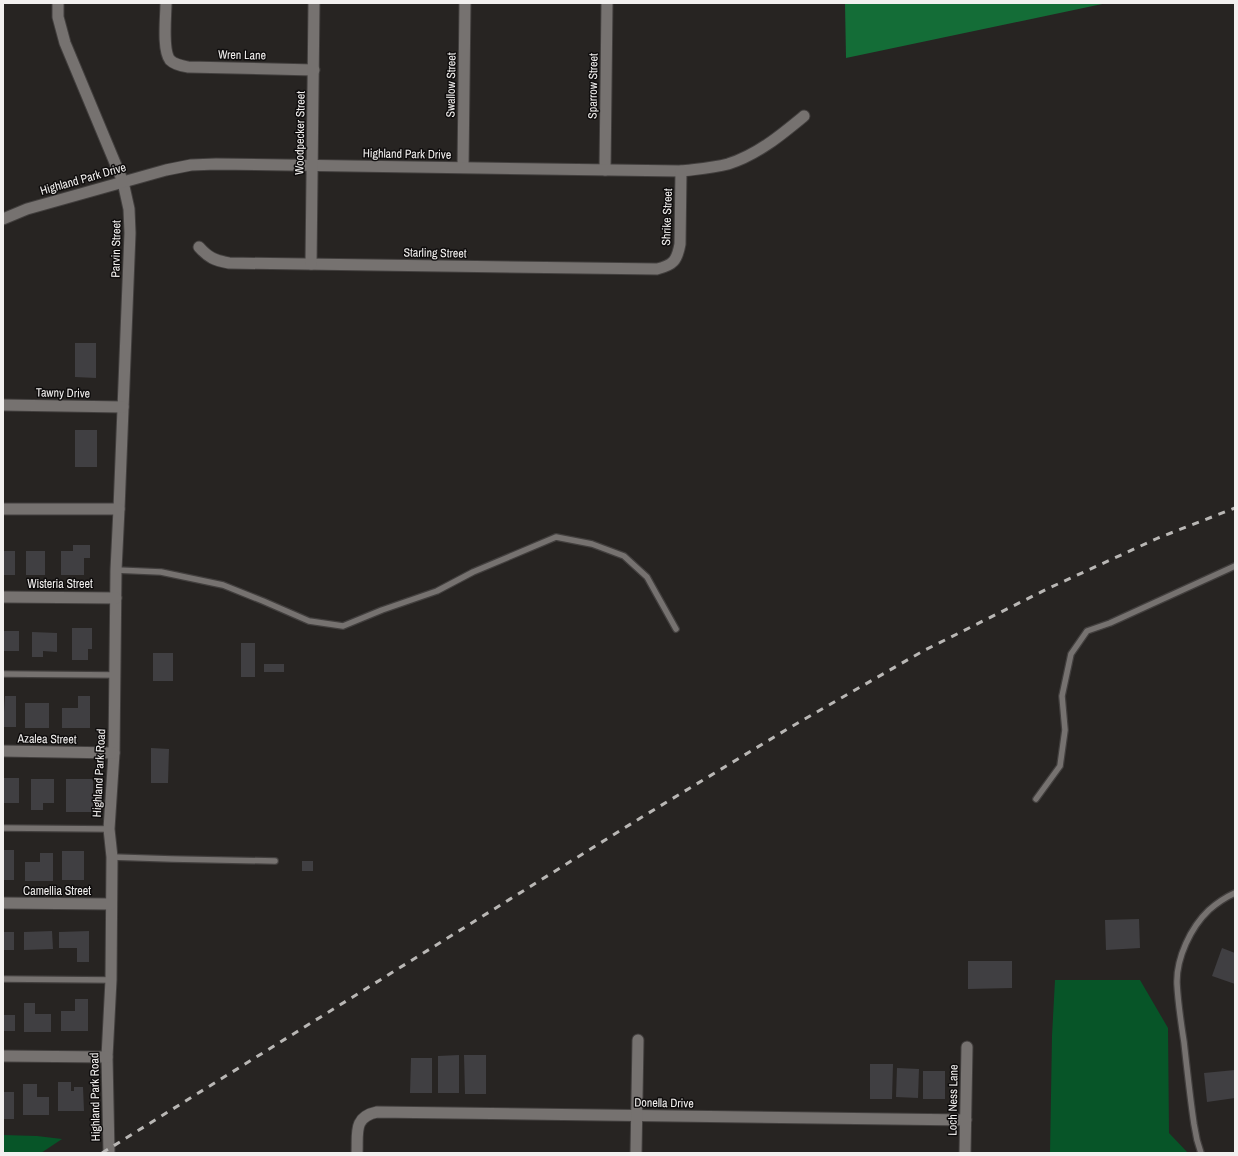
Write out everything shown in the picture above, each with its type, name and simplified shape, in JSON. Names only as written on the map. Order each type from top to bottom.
[{"type":"street","name":"Parvin Street","points":[[58,3],[58,17],[65,44],[123,182],[129,209],[130,233],[119,510]]},
{"type":"street","name":"Wren Lane","points":[[166,3],[166,47],[168,56],[172,62],[178,65],[188,67],[314,70]]},
{"type":"street","name":"Woodpecker Street","points":[[311,264],[314,3]]},
{"type":"street","name":"Swallow Street","points":[[463,167],[465,3]]},
{"type":"street","name":"Sparrow Street","points":[[605,170],[607,3]]},
{"type":"street","name":"Highland Park Drive","points":[[3,219],[27,208],[166,170],[191,165],[312,165],[681,171],[707,169],[728,164],[751,154],[777,138],[804,116]]},
{"type":"street","name":"Shrike Street","points":[[674,262],[678,255],[680,244],[681,171]]},
{"type":"street","name":"Starling Street","points":[[198,247],[207,256],[216,261],[229,263],[657,269],[666,267],[674,262]]},
{"type":"street","name":"Tawny Drive","points":[[3,405],[123,407]]},
{"type":"street","points":[[3,509],[119,510]]},
{"type":"street","name":"Highland Park Road","points":[[109,1153],[107,1057],[112,857],[109,829],[114,752],[116,570],[119,510]]},
{"type":"street","name":"Wisteria Street","points":[[3,597],[116,598]]},
{"type":"street","name":"Azalea Street","points":[[3,751],[114,752]]},
{"type":"street","name":"Camellia Street","points":[[3,903],[110,904]]},
{"type":"street","points":[[636,1153],[638,1040]]},
{"type":"street","name":"Loch Ness Lane","points":[[965,1153],[967,1047]]},
{"type":"street","points":[[3,1056],[107,1057]]},
{"type":"street","name":"Donella Drive","points":[[357,1153],[360,1123],[363,1117],[377,1112],[966,1120]]},
{"type":"lane","points":[[116,570],[161,572],[223,585],[263,600],[309,622],[343,626],[382,610],[437,591],[473,572],[556,538],[592,544],[624,556],[647,577],[676,629]]},
{"type":"lane","points":[[1036,799],[1060,766],[1065,730],[1062,696],[1071,654],[1087,631],[1110,623],[1235,566]]},
{"type":"lane","points":[[3,674],[116,675]]},
{"type":"lane","points":[[3,828],[109,829]]},
{"type":"lane","points":[[112,857],[275,861]]},
{"type":"lane","points":[[1201,1153],[1194,1124],[1180,1011],[1178,975],[1181,957],[1193,930],[1209,910],[1235,893]]},
{"type":"lane","points":[[3,980],[110,980]]},
{"type":"green space","points":[[845,3],[1107,3],[846,58]]},
{"type":"green space","points":[[1055,980],[1140,980],[1168,1028],[1169,1133],[1188,1153],[1050,1153],[1052,1036]]},
{"type":"green space","points":[[3,1135],[37,1136],[62,1139],[41,1153],[3,1153]]},
{"type":"building","points":[[75,343],[96,343],[96,378],[75,377]]},
{"type":"building","points":[[75,430],[97,430],[97,467],[75,467]]},
{"type":"building","points":[[73,545],[90,545],[90,558],[84,558],[84,575],[61,575],[61,551],[73,551]]},
{"type":"building","points":[[3,551],[15,551],[15,575],[3,575]]},
{"type":"building","points":[[26,551],[45,551],[45,575],[26,575]]},
{"type":"building","points":[[72,628],[92,628],[92,649],[88,649],[88,660],[72,660]]},
{"type":"building","points":[[3,631],[19,631],[19,651],[3,651]]},
{"type":"building","points":[[32,632],[57,633],[57,652],[43,651],[43,657],[32,657]]},
{"type":"building","points":[[241,643],[255,643],[255,677],[241,677]]},
{"type":"building","points":[[153,653],[173,653],[173,681],[153,681]]},
{"type":"building","points":[[264,664],[284,664],[284,672],[264,672]]},
{"type":"building","points":[[5,696],[16,696],[16,727],[3,727]]},
{"type":"building","points":[[78,696],[90,696],[90,728],[62,728],[62,708],[78,708]]},
{"type":"building","points":[[25,703],[49,703],[49,728],[25,728]]},
{"type":"building","points":[[151,748],[169,749],[168,783],[151,783]]},
{"type":"building","points":[[3,778],[19,778],[19,803],[3,803]]},
{"type":"building","points":[[31,779],[54,779],[54,803],[43,803],[43,810],[31,810]]},
{"type":"building","points":[[66,779],[93,779],[93,812],[66,812]]},
{"type":"building","points":[[3,850],[14,850],[14,880],[3,880]]},
{"type":"building","points":[[62,851],[84,851],[84,880],[62,880]]},
{"type":"building","points":[[40,853],[53,853],[53,881],[25,881],[25,862],[40,862]]},
{"type":"building","points":[[302,861],[313,861],[313,871],[302,871]]},
{"type":"building","points":[[1139,919],[1140,948],[1106,950],[1105,920]]},
{"type":"building","points":[[52,931],[53,949],[24,950],[24,932]]},
{"type":"building","points":[[89,931],[89,962],[77,962],[77,948],[59,948],[59,932]]},
{"type":"building","points":[[3,932],[14,932],[14,950],[3,950]]},
{"type":"building","points":[[1222,948],[1235,953],[1235,984],[1212,976]]},
{"type":"building","points":[[968,961],[1012,961],[1012,988],[968,989]]},
{"type":"building","points":[[75,999],[88,999],[88,1031],[61,1031],[61,1011],[75,1011]]},
{"type":"building","points":[[24,1003],[35,1003],[35,1014],[51,1014],[51,1032],[24,1032]]},
{"type":"building","points":[[3,1015],[15,1015],[15,1031],[3,1031]]},
{"type":"building","points":[[459,1055],[459,1093],[438,1093],[438,1056]]},
{"type":"building","points":[[464,1055],[486,1055],[486,1094],[465,1094]]},
{"type":"building","points":[[411,1058],[432,1058],[432,1093],[410,1093]]},
{"type":"building","points":[[870,1064],[893,1064],[892,1099],[870,1099]]},
{"type":"building","points":[[897,1068],[919,1069],[918,1098],[896,1097]]},
{"type":"building","points":[[1235,1070],[1235,1098],[1207,1102],[1204,1073]]},
{"type":"building","points":[[923,1071],[945,1071],[945,1099],[923,1099]]},
{"type":"building","points":[[58,1082],[71,1082],[71,1091],[74,1091],[74,1087],[83,1087],[84,1111],[58,1111]]},
{"type":"building","points":[[23,1084],[37,1084],[37,1097],[49,1097],[49,1115],[23,1115]]},
{"type":"building","points":[[3,1092],[14,1092],[14,1119],[3,1119]]},
{"type":"railway","points":[[102,1153],[642,817],[789,728],[923,651],[1047,589],[1158,538],[1235,508]]}]
